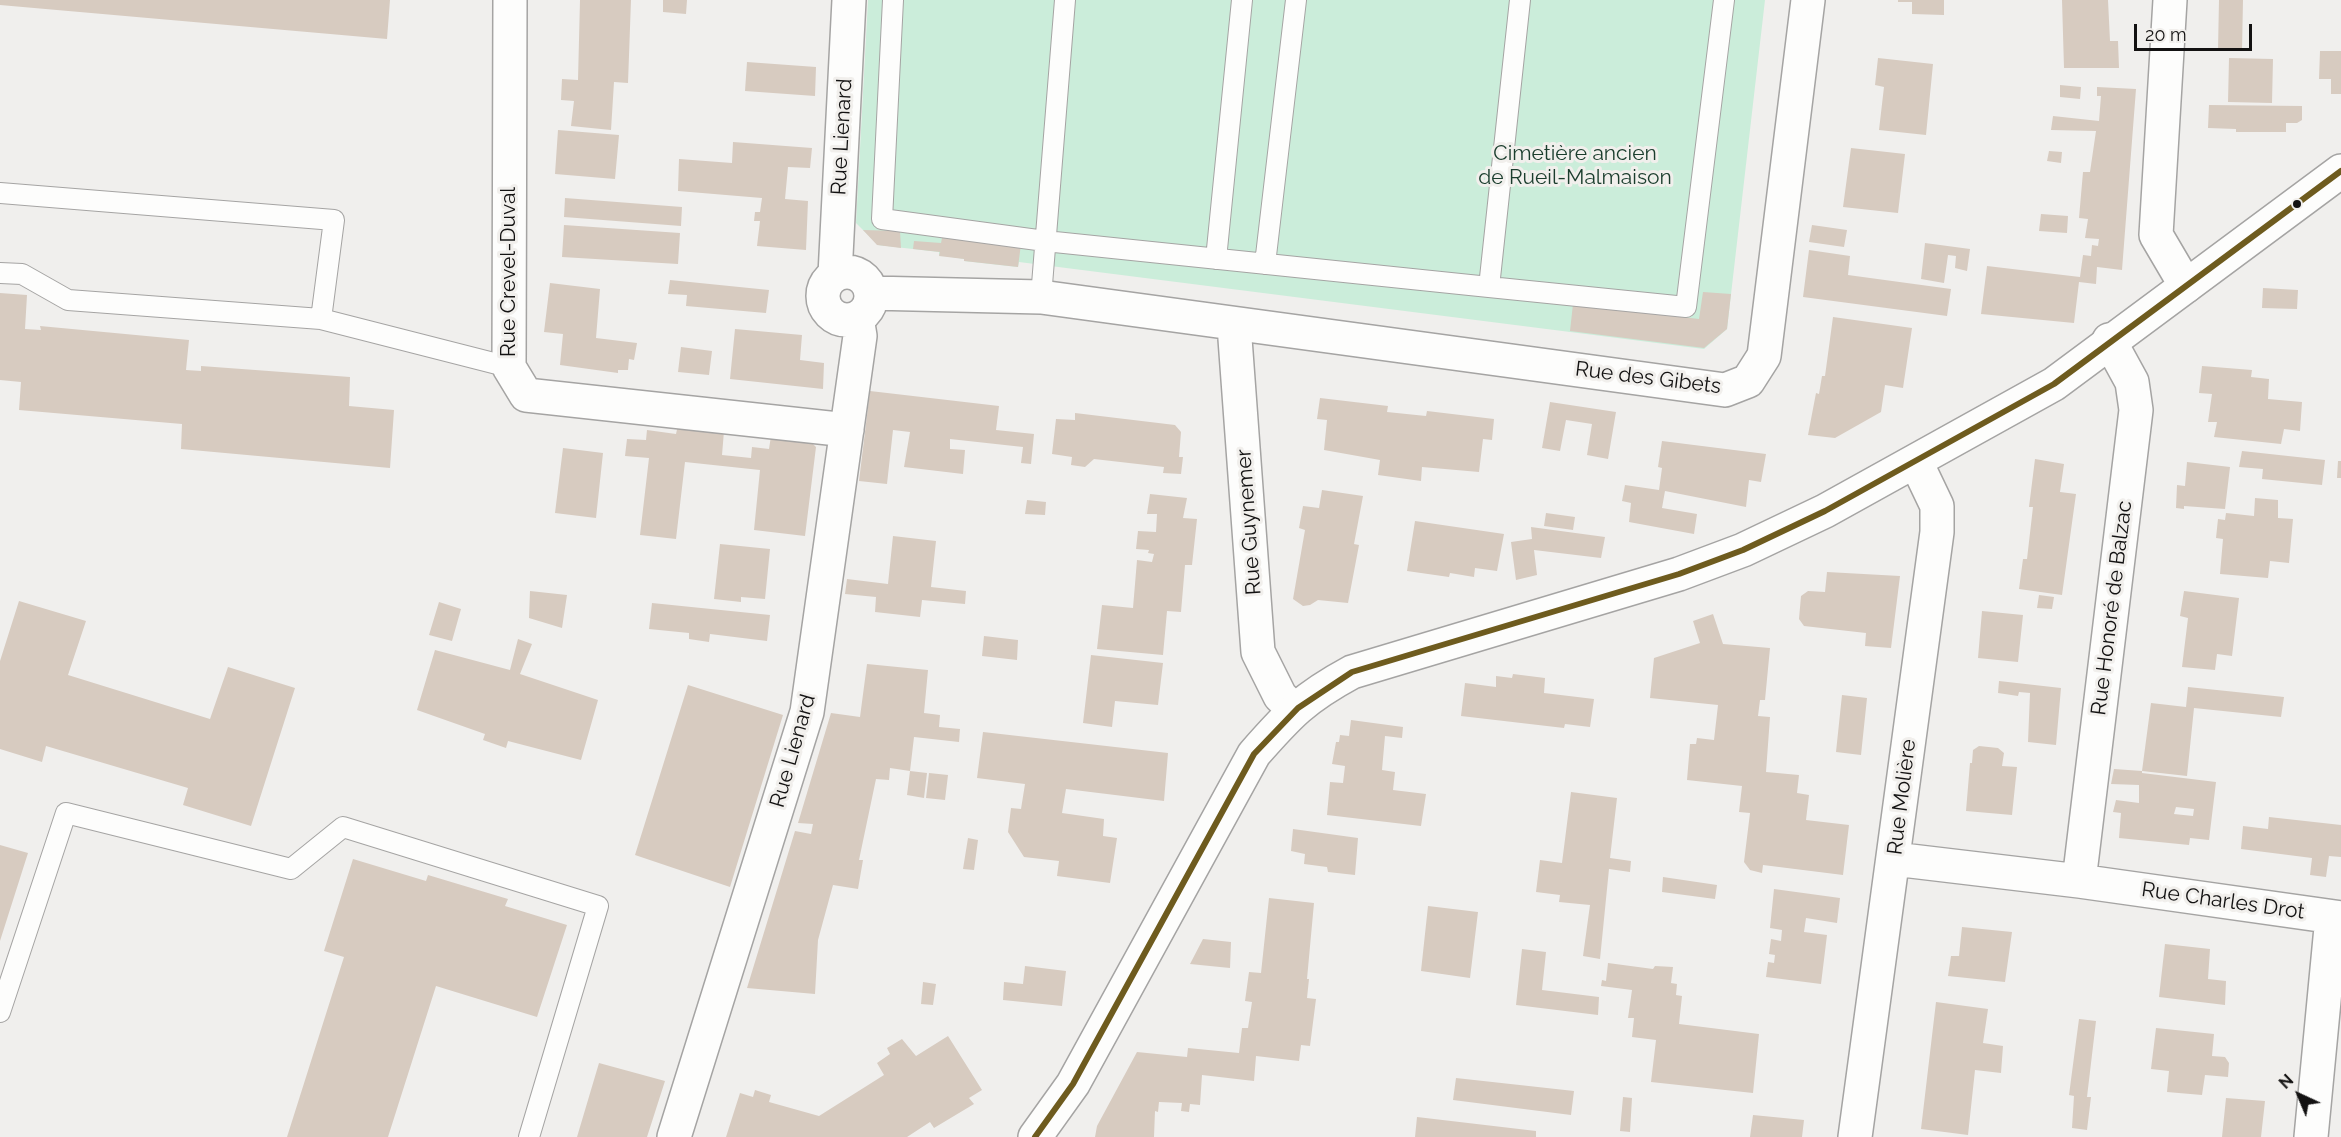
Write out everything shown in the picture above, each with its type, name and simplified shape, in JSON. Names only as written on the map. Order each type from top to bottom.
[{"type":"street","name":"Rue Crevel-Duval","points":[[510,0],[509,366],[526,395],[847,430]]},
{"type":"street","name":"Rue Lienard","points":[[849,0],[835,274],[828,280],[823,292],[827,310],[841,320],[864,305],[1041,297]]},
{"type":"street","name":"Rue des Gibets","points":[[1041,297],[1725,390],[1748,381],[1764,356],[1808,0]]},
{"type":"street","points":[[2170,0],[2156,235],[2186,286]]},
{"type":"street","points":[[1038,1136],[1073,1084],[1254,754],[1293,709],[1317,691],[1352,672],[1667,577],[1743,550],[1825,511],[2054,384],[2109,340],[2341,171]]},
{"type":"street","name":"Rue Lienard","points":[[674,1137],[807,712],[864,305]]},
{"type":"street","name":"Rue Guynemer","points":[[1234,325],[1258,652],[1280,696],[1293,709]]},
{"type":"street","name":"Rue Honoré de Balzac","points":[[2079,881],[2136,410],[2132,382],[2109,340]]},
{"type":"street","name":"Rue Molière","points":[[1855,1137],[1937,532],[1937,506],[1916,462]]},
{"type":"street","name":"Rue Charles Drot","points":[[1894,860],[2079,881],[2336,917],[2311,1137]]},
{"type":"lane","points":[[893,0],[882,219],[1045,241],[1686,307],[1724,0]]},
{"type":"lane","points":[[1041,297],[1065,0]]},
{"type":"lane","points":[[1216,259],[1242,0]]},
{"type":"lane","points":[[1265,264],[1296,0]]},
{"type":"lane","points":[[1489,287],[1520,0]]},
{"type":"lane","points":[[0,193],[334,220],[321,319]]},
{"type":"lane","points":[[0,273],[22,274],[68,300],[321,319],[509,366]]},
{"type":"lane","points":[[0,1012],[66,813],[291,869],[343,827],[598,906],[529,1137]]},
{"type":"green space","name":"Cimetière ancien de Rueil-Malmaison","points":[[868,0],[1765,0],[1727,329],[1704,349],[1019,262],[1018,267],[964,261],[964,259],[939,255],[939,252],[878,245],[856,223]]},
{"type":"building","points":[[0,0],[390,0],[387,39],[0,5]]},
{"type":"building","points":[[580,0],[631,0],[628,83],[614,82],[611,130],[571,126],[574,101],[561,100],[562,79],[578,80]]},
{"type":"building","points":[[663,0],[687,0],[686,14],[663,12]]},
{"type":"building","points":[[1898,0],[1944,0],[1944,15],[1912,14],[1912,2],[1898,2]]},
{"type":"building","points":[[2062,0],[2108,0],[2110,41],[2118,41],[2119,68],[2064,68]]},
{"type":"building","points":[[2219,0],[2243,0],[2242,51],[2218,50]]},
{"type":"building","points":[[2320,51],[2341,51],[2341,94],[2331,94],[2331,79],[2319,79]]},
{"type":"building","points":[[1878,58],[1933,64],[1926,135],[1879,130],[1884,87],[1875,85]]},
{"type":"building","points":[[2229,58],[2273,59],[2272,103],[2228,102]]},
{"type":"building","points":[[747,62],[816,67],[815,96],[745,91]]},
{"type":"building","points":[[2060,85],[2081,87],[2080,99],[2060,97]]},
{"type":"building","points":[[2097,87],[2136,89],[2122,270],[2097,267],[2096,284],[2079,282],[2074,323],[1981,314],[1987,266],[2080,277],[2083,255],[2091,256],[2092,245],[2098,246],[2099,239],[2085,238],[2088,219],[2079,218],[2083,172],[2090,172],[2096,131],[2051,130],[2053,116],[2099,121],[2101,96],[2097,96]]},
{"type":"building","points":[[2209,105],[2302,106],[2302,120],[2297,123],[2286,123],[2286,132],[2236,132],[2236,129],[2208,128]]},
{"type":"building","points":[[558,130],[619,135],[615,179],[555,174]]},
{"type":"building","points":[[733,142],[812,148],[810,168],[788,167],[785,199],[808,201],[806,250],[757,246],[760,221],[754,221],[755,212],[760,212],[762,198],[678,191],[679,159],[732,163]]},
{"type":"building","points":[[1851,148],[1905,154],[1898,213],[1843,207]]},
{"type":"building","points":[[2049,151],[2062,152],[2061,163],[2047,161]]},
{"type":"building","points":[[565,198],[682,207],[681,226],[564,217]]},
{"type":"building","points":[[2041,214],[2068,216],[2067,233],[2039,231]]},
{"type":"building","points":[[564,225],[680,233],[678,264],[562,257]]},
{"type":"building","points":[[1812,225],[1847,230],[1844,247],[1809,242]]},
{"type":"building","points":[[863,230],[900,231],[901,248],[877,245]]},
{"type":"building","points":[[942,238],[1021,244],[1018,267],[964,261],[964,259],[939,256],[940,252],[913,249],[914,241],[941,243]]},
{"type":"building","points":[[1925,243],[1970,249],[1967,271],[1955,268],[1956,256],[1948,255],[1944,283],[1921,279]]},
{"type":"building","points":[[1809,250],[1850,256],[1848,275],[1951,289],[1947,316],[1803,297]]},
{"type":"building","points":[[670,280],[769,290],[766,313],[686,306],[687,295],[668,294]]},
{"type":"building","points":[[550,283],[600,289],[596,338],[637,343],[634,360],[629,359],[628,370],[618,370],[618,373],[560,365],[563,334],[544,332]]},
{"type":"building","points":[[2263,288],[2298,290],[2297,309],[2262,308]]},
{"type":"building","points":[[1703,292],[1731,294],[1727,329],[1704,348],[1570,331],[1573,304],[1699,319]]},
{"type":"building","points":[[0,293],[27,295],[25,329],[41,330],[40,326],[189,340],[186,370],[201,371],[201,366],[350,377],[349,406],[394,410],[390,468],[181,449],[182,424],[19,410],[21,382],[0,380]]},
{"type":"building","points":[[1833,317],[1912,328],[1903,388],[1885,385],[1881,412],[1835,438],[1808,435],[1816,393],[1819,394],[1822,376],[1825,376]]},
{"type":"building","points":[[735,329],[802,335],[800,360],[824,363],[823,389],[730,379]]},
{"type":"building","points":[[681,347],[712,351],[709,375],[678,372]]},
{"type":"building","points":[[2202,366],[2252,370],[2251,377],[2269,379],[2268,399],[2302,402],[2300,431],[2284,429],[2281,444],[2214,437],[2217,422],[2208,422],[2212,394],[2199,393]]},
{"type":"building","points":[[870,391],[999,406],[996,430],[1034,434],[1031,464],[1021,463],[1023,447],[950,439],[950,449],[965,450],[963,474],[904,467],[910,432],[893,430],[887,484],[859,481]]},
{"type":"building","points":[[1320,398],[1388,406],[1387,412],[1426,416],[1427,411],[1494,419],[1492,440],[1483,439],[1479,472],[1422,467],[1421,481],[1378,475],[1380,460],[1324,450],[1327,420],[1317,419]]},
{"type":"building","points":[[1550,402],[1616,412],[1608,459],[1587,455],[1592,424],[1566,420],[1560,451],[1542,448]]},
{"type":"building","points":[[1075,413],[1175,425],[1181,432],[1179,457],[1183,457],[1181,474],[1163,473],[1164,467],[1094,459],[1085,467],[1071,465],[1072,457],[1052,454],[1056,419],[1075,420]]},
{"type":"building","points":[[678,425],[724,431],[722,455],[751,458],[752,447],[769,449],[771,436],[810,441],[816,447],[805,536],[754,530],[760,470],[685,462],[676,539],[640,535],[649,458],[625,456],[627,439],[646,440],[647,430],[676,434]]},
{"type":"building","points":[[1662,441],[1766,454],[1761,482],[1749,480],[1746,507],[1665,491],[1662,508],[1697,514],[1694,534],[1629,522],[1631,503],[1622,501],[1625,485],[1659,490],[1662,468],[1658,467]]},
{"type":"building","points":[[563,448],[603,453],[596,518],[555,513]]},
{"type":"building","points":[[2242,451],[2325,460],[2322,485],[2262,479],[2263,469],[2239,467]]},
{"type":"building","points":[[2035,459],[2064,464],[2060,492],[2076,494],[2062,595],[2019,589],[2023,559],[2027,559],[2033,507],[2029,507]]},
{"type":"building","points":[[2338,461],[2341,461],[2341,478],[2337,478]]},
{"type":"building","points":[[2187,462],[2230,467],[2225,509],[2184,506],[2184,509],[2176,508],[2177,485],[2185,486]]},
{"type":"building","points":[[1322,490],[1363,496],[1354,544],[1359,545],[1348,603],[1318,600],[1303,606],[1293,599],[1305,530],[1299,528],[1303,506],[1319,508]]},
{"type":"building","points":[[1150,494],[1187,498],[1183,518],[1197,519],[1192,565],[1185,565],[1181,612],[1167,611],[1163,655],[1097,649],[1102,605],[1133,608],[1137,560],[1152,562],[1154,554],[1148,553],[1149,550],[1136,549],[1138,531],[1156,532],[1157,514],[1147,514]]},
{"type":"building","points":[[2255,498],[2278,500],[2278,518],[2293,519],[2289,563],[2270,561],[2268,578],[2220,574],[2223,539],[2216,538],[2218,519],[2225,520],[2226,513],[2254,516]]},
{"type":"building","points":[[1027,500],[1046,502],[1045,515],[1025,514]]},
{"type":"building","points":[[1546,513],[1575,517],[1573,530],[1544,526]]},
{"type":"building","points":[[1415,521],[1504,534],[1497,571],[1475,568],[1474,577],[1450,573],[1449,577],[1407,571]]},
{"type":"building","points":[[1531,527],[1605,537],[1601,558],[1534,550],[1537,575],[1516,580],[1511,542],[1532,539]]},
{"type":"building","points":[[893,536],[936,541],[931,587],[966,591],[965,604],[922,600],[920,617],[875,612],[876,597],[845,594],[847,579],[888,584]]},
{"type":"building","points":[[720,544],[770,549],[765,599],[741,597],[741,602],[714,599]]},
{"type":"building","points":[[1827,572],[1900,576],[1891,648],[1865,646],[1866,633],[1804,626],[1799,619],[1801,596],[1808,591],[1825,592]]},
{"type":"building","points":[[530,591],[567,595],[562,628],[529,618]]},
{"type":"building","points":[[2184,591],[2239,598],[2232,656],[2217,654],[2215,670],[2182,667],[2188,618],[2180,616]]},
{"type":"building","points":[[2039,595],[2054,597],[2052,609],[2037,608]]},
{"type":"building","points":[[19,601],[86,621],[68,675],[210,719],[228,667],[295,688],[251,826],[183,805],[188,788],[46,746],[42,762],[0,749],[0,661]]},
{"type":"building","points":[[439,602],[461,609],[452,641],[429,635]]},
{"type":"building","points":[[652,603],[770,615],[767,641],[710,634],[709,642],[689,639],[689,633],[649,629]]},
{"type":"building","points":[[1982,611],[2023,615],[2018,662],[1978,658]]},
{"type":"building","points":[[1713,614],[1723,644],[1770,648],[1765,700],[1760,700],[1758,716],[1770,717],[1766,772],[1799,775],[1797,793],[1809,795],[1806,820],[1849,825],[1843,875],[1763,865],[1762,873],[1750,870],[1744,862],[1750,813],[1739,812],[1742,786],[1687,780],[1690,744],[1696,744],[1697,738],[1714,740],[1718,705],[1650,698],[1654,658],[1700,643],[1693,621]]},
{"type":"building","points":[[984,636],[1018,640],[1017,660],[982,656]]},
{"type":"building","points":[[518,639],[532,644],[520,674],[598,700],[581,760],[508,741],[506,748],[483,740],[485,734],[417,710],[435,650],[510,670]]},
{"type":"building","points":[[1091,655],[1163,663],[1158,705],[1115,701],[1112,727],[1083,723]]},
{"type":"building","points":[[867,664],[928,670],[924,713],[940,715],[939,727],[960,729],[959,742],[914,737],[910,771],[890,768],[889,780],[876,779],[859,860],[863,860],[858,889],[833,885],[818,940],[815,994],[747,988],[795,831],[811,834],[813,824],[798,823],[831,713],[860,717]]},
{"type":"building","points":[[1513,674],[1545,678],[1544,693],[1594,699],[1590,727],[1565,724],[1564,728],[1461,716],[1465,683],[1496,687],[1496,676],[1512,678]]},
{"type":"building","points":[[1999,681],[2061,688],[2056,745],[2028,742],[2030,693],[2019,692],[2018,696],[1998,693]]},
{"type":"building","points":[[688,685],[783,715],[730,887],[635,855]]},
{"type":"building","points":[[2188,687],[2284,697],[2281,717],[2194,708],[2187,776],[2142,771],[2151,703],[2186,707]]},
{"type":"building","points":[[1842,695],[1867,698],[1861,755],[1836,752]]},
{"type":"building","points":[[1351,720],[1403,727],[1402,738],[1385,736],[1382,770],[1395,772],[1393,790],[1426,794],[1421,826],[1327,815],[1330,782],[1343,783],[1345,766],[1332,764],[1336,742],[1339,742],[1340,735],[1349,736]]},
{"type":"building","points":[[983,732],[1168,753],[1164,801],[1066,789],[1062,813],[1104,819],[1103,836],[1117,838],[1110,883],[1057,876],[1059,861],[1024,857],[1008,832],[1011,808],[1021,809],[1025,784],[977,778]]},
{"type":"building","points":[[1979,746],[1998,748],[2004,753],[2002,766],[2017,767],[2012,815],[1966,811],[1970,763],[1972,763],[1973,750]]},
{"type":"building","points":[[2114,769],[2216,782],[2209,840],[2190,838],[2189,845],[2119,838],[2121,813],[2113,812],[2116,800],[2139,803],[2139,785],[2111,784]],"holes":[[[2176,807],[2194,809],[2193,816],[2174,814]]]},
{"type":"building","points":[[910,771],[927,773],[924,798],[907,795]]},
{"type":"building","points":[[929,773],[948,775],[945,800],[926,798]]},
{"type":"building","points":[[1571,792],[1617,798],[1610,858],[1631,861],[1630,872],[1609,869],[1600,959],[1583,956],[1590,905],[1559,902],[1560,895],[1536,892],[1540,860],[1562,863]]},
{"type":"building","points":[[2269,817],[2341,825],[2341,857],[2329,856],[2326,877],[2310,875],[2312,858],[2241,849],[2243,826],[2268,829]]},
{"type":"building","points":[[1293,829],[1358,838],[1355,875],[1328,872],[1327,867],[1304,864],[1305,854],[1291,851]]},
{"type":"building","points":[[968,838],[978,840],[974,870],[963,869]]},
{"type":"building","points":[[0,845],[28,853],[0,941]]},
{"type":"building","points":[[353,859],[426,881],[428,875],[508,899],[505,906],[567,925],[537,1017],[436,986],[388,1137],[287,1137],[344,957],[324,951]]},
{"type":"building","points":[[1663,877],[1717,885],[1715,899],[1662,892]]},
{"type":"building","points":[[1774,889],[1840,898],[1837,923],[1806,918],[1804,932],[1827,935],[1821,984],[1766,977],[1768,962],[1774,963],[1775,955],[1769,954],[1771,939],[1781,941],[1782,930],[1770,928]]},
{"type":"building","points":[[1269,898],[1314,903],[1307,979],[1309,979],[1307,998],[1316,999],[1310,1046],[1301,1045],[1299,1061],[1256,1056],[1254,1081],[1202,1075],[1200,1105],[1190,1104],[1189,1112],[1181,1111],[1182,1103],[1159,1102],[1158,1112],[1155,1111],[1154,1137],[1095,1137],[1097,1126],[1137,1052],[1187,1057],[1188,1048],[1239,1053],[1242,1028],[1248,1028],[1252,1002],[1245,1001],[1249,972],[1261,973]]},
{"type":"building","points":[[1428,906],[1478,912],[1470,978],[1421,971]]},
{"type":"building","points":[[1962,927],[2012,932],[2005,982],[1948,976],[1951,956],[1959,956]]},
{"type":"building","points":[[1203,939],[1231,942],[1230,968],[1190,964]]},
{"type":"building","points":[[2165,944],[2210,949],[2208,979],[2226,981],[2225,1005],[2159,997]]},
{"type":"building","points":[[1522,949],[1546,952],[1542,990],[1599,997],[1598,1015],[1516,1005]]},
{"type":"building","points":[[1608,963],[1653,969],[1655,966],[1673,967],[1671,983],[1677,984],[1676,995],[1682,996],[1679,1024],[1759,1034],[1753,1093],[1651,1082],[1656,1040],[1632,1037],[1634,1018],[1628,1018],[1632,990],[1601,986],[1602,980],[1606,981]]},
{"type":"building","points":[[1025,966],[1066,971],[1062,1006],[1003,1000],[1004,982],[1023,984]]},
{"type":"building","points":[[923,982],[936,984],[933,1005],[921,1004]]},
{"type":"building","points":[[1936,1002],[1988,1009],[1983,1043],[2003,1046],[2001,1073],[1975,1070],[1968,1135],[1921,1129]]},
{"type":"building","points":[[2079,1019],[2096,1021],[2087,1097],[2091,1097],[2087,1130],[2072,1128],[2074,1096],[2069,1095]]},
{"type":"building","points":[[2156,1028],[2214,1034],[2212,1056],[2225,1057],[2229,1063],[2228,1077],[2205,1075],[2202,1095],[2167,1092],[2169,1071],[2151,1069]]},
{"type":"building","points":[[948,1036],[982,1090],[969,1098],[974,1104],[934,1128],[930,1122],[907,1137],[726,1137],[740,1093],[753,1097],[755,1090],[771,1095],[769,1102],[819,1116],[884,1075],[877,1063],[890,1054],[887,1048],[902,1039],[916,1056]]},
{"type":"building","points":[[599,1063],[665,1081],[647,1137],[577,1137]]},
{"type":"building","points":[[1456,1078],[1574,1091],[1571,1115],[1453,1100]]},
{"type":"building","points":[[1623,1097],[1632,1098],[1630,1132],[1620,1131]]},
{"type":"building","points":[[2226,1098],[2265,1101],[2261,1137],[2222,1137]]},
{"type":"building","points":[[1753,1115],[1804,1120],[1802,1137],[1750,1137]]},
{"type":"building","points":[[1417,1117],[1536,1131],[1536,1137],[1415,1137]]},
{"type":"transit line","points":[[1035,1137],[1073,1084],[1254,754],[1298,708],[1352,672],[1679,574],[1743,550],[1825,511],[2054,384],[2341,171]]}]
